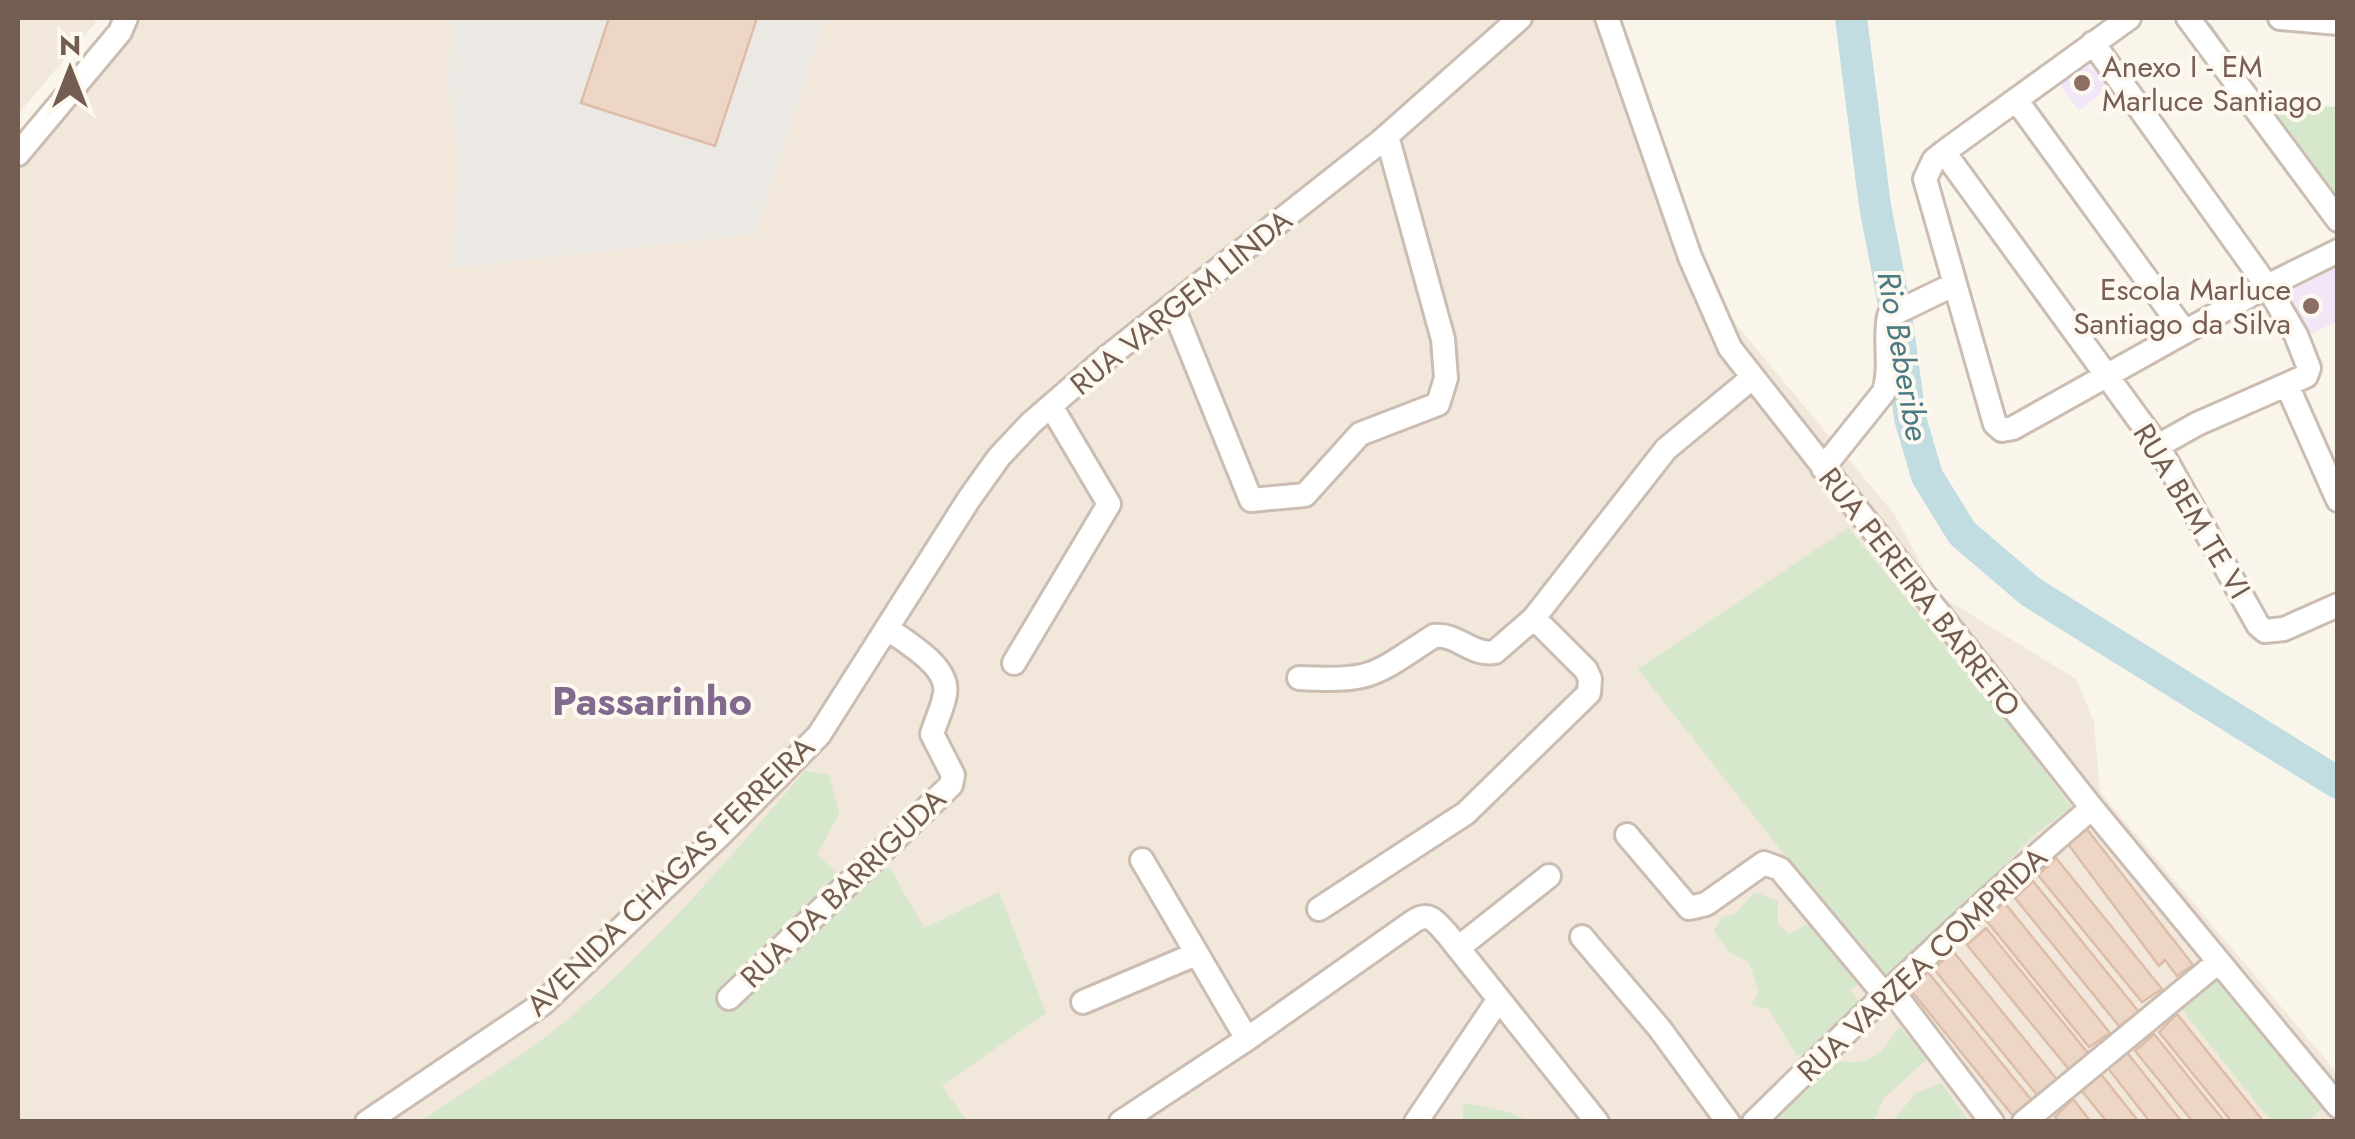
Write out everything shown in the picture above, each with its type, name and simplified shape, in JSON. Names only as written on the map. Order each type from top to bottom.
[{"type":"street","points":[[18,154],[120,32],[126,18]]},
{"type":"street","name":"RUA VARGEM LINDA","points":[[888,628],[989,471],[1051,406],[1386,136],[1520,18]]},
{"type":"street","name":"RUA PEREIRA BARRETO","points":[[1607,18],[1702,288],[1730,348],[2092,808],[2338,1106]]},
{"type":"street","points":[[2129,18],[1944,152],[1934,160],[1926,179],[1992,417],[2002,430],[2013,428],[2338,251]]},
{"type":"street","points":[[2188,18],[2338,220]]},
{"type":"street","points":[[2280,18],[2338,23]]},
{"type":"street","points":[[2093,43],[2268,286],[2310,368],[2306,376],[2197,424],[2158,446]]},
{"type":"street","points":[[2017,101],[2185,332]]},
{"type":"street","points":[[1172,307],[1250,500],[1305,494],[1360,434],[1438,404],[1446,378],[1443,339],[1386,136]]},
{"type":"street","name":"RUA BEM TE VI","points":[[1944,152],[2158,446],[2258,624],[2265,631],[2284,630],[2334,614]]},
{"type":"street","points":[[1823,468],[1884,392],[1888,377],[1886,331],[1892,314],[1954,284]]},
{"type":"street","points":[[1300,678],[1367,678],[1442,634],[1478,652],[1495,652],[1540,610],[1666,449],[1752,378]]},
{"type":"street","points":[[2288,385],[2338,500]]},
{"type":"street","name":"RUA VARGEM LINDA","points":[[1014,663],[1109,504],[1051,406]]},
{"type":"street","points":[[1319,908],[1466,813],[1588,693],[1590,679],[1586,670],[1540,610]]},
{"type":"street","name":"RUA DA BARRIGUDA","points":[[729,998],[951,785],[953,775],[932,734],[946,693],[945,679],[932,663],[888,628]]},
{"type":"street","name":"AVENIDA CHAGAS FERREIRA","points":[[367,1122],[542,1004],[819,735],[888,628]]},
{"type":"street","name":"RUA VARZEA COMPRIDA","points":[[1754,1122],[1887,991],[2092,808]]},
{"type":"street","points":[[1627,834],[1689,908],[1706,904],[1752,868],[1764,862],[1772,865],[1887,991],[1992,1122]]},
{"type":"street","points":[[1142,860],[1246,1039]]},
{"type":"street","points":[[1458,948],[1549,876]]},
{"type":"street","points":[[1122,1122],[1426,916],[1432,917],[1458,948],[1598,1122]]},
{"type":"street","points":[[1582,937],[1660,1029],[1728,1122]]},
{"type":"street","points":[[1083,1002],[1196,954]]},
{"type":"street","points":[[2024,1122],[2217,963]]},
{"type":"street","points":[[1416,1122],[1499,999]]},
{"type":"street","points":[[2329,1122],[2338,1115]]},
{"type":"shaded area","points":[[18,18],[92,18],[96,22],[18,114]]},
{"type":"shaded area","points":[[133,18],[1617,18],[1687,232],[1725,311],[1895,515],[1937,594],[2076,679],[2094,722],[2100,792],[2337,1073],[2337,1121],[18,1121],[18,161]]},
{"type":"shaded area","points":[[454,18],[825,18],[755,234],[451,268],[459,164],[448,81]]},
{"type":"shaded area","name":"Anexo I - EM Marluce Santiago","points":[[2084,58],[2109,87],[2079,111],[2055,79]]},
{"type":"shaded area","name":"Escola Marluce Santiago da Silva","points":[[2337,260],[2337,321],[2301,339],[2276,291]]},
{"type":"green space","points":[[2263,102],[2337,107],[2337,198],[2335,199]]},
{"type":"green space","points":[[1848,528],[2020,737],[2071,807],[2033,836],[1884,981],[1638,669]]},
{"type":"green space","points":[[805,771],[829,775],[839,814],[817,855],[839,875],[890,868],[924,928],[999,892],[1046,1013],[942,1086],[967,1121],[419,1122],[521,1055],[588,1002],[685,907]]},
{"type":"green space","points":[[1755,892],[1778,901],[1778,925],[1789,934],[1815,920],[1866,979],[1850,990],[1860,1003],[1848,1029],[1824,1053],[1796,1055],[1769,1009],[1751,1005],[1759,992],[1749,962],[1729,952],[1714,931],[1722,917],[1735,914]]},
{"type":"green space","points":[[2216,976],[2327,1104],[2308,1121],[2271,1121],[2179,1006]]},
{"type":"green space","points":[[1899,1026],[1927,1059],[1884,1098],[1874,1121],[1764,1122],[1829,1057],[1853,1062],[1871,1058]]},
{"type":"green space","points":[[1941,1083],[1969,1121],[1892,1121],[1916,1093]]},
{"type":"green space","points":[[1464,1103],[1509,1112],[1529,1121],[1462,1121]]},
{"type":"building","points":[[609,18],[757,18],[715,146],[581,103]]},
{"type":"building","points":[[2086,828],[2193,965],[2177,976],[2165,960],[2159,966],[2068,844]]},
{"type":"building","points":[[2056,858],[2162,989],[2142,1002],[2038,875]]},
{"type":"building","points":[[2033,881],[2139,1012],[2119,1026],[2015,898]]},
{"type":"building","points":[[2004,902],[2110,1033],[2089,1047],[1986,920]]},
{"type":"building","points":[[1986,928],[2092,1058],[2071,1072],[1967,945]]},
{"type":"building","points":[[1953,951],[2059,1082],[2038,1096],[1934,969]]},
{"type":"building","points":[[1927,971],[2033,1102],[2013,1116],[1909,988]]},
{"type":"building","points":[[2177,1014],[2264,1122],[2232,1122],[2159,1032]]},
{"type":"building","points":[[2154,1034],[2225,1122],[2193,1122],[2135,1051]]},
{"type":"building","points":[[2125,1050],[2182,1122],[2150,1122],[2107,1067]]},
{"type":"building","points":[[2100,1073],[2139,1122],[2107,1122],[2082,1091]]},
{"type":"building","points":[[2073,1099],[2091,1122],[2059,1122],[2055,1117]]},
{"type":"waterway","name":"Rio Beberibe","points":[[1851,18],[1875,206],[1896,314],[1910,418],[1927,476],[1962,533],[2031,592],[2338,783]]},
{"type":"waterway","points":[[2209,26],[2225,49]]},
{"type":"place","name":"Anexo I - EM Marluce Santiago","points":[[2082,83]]},
{"type":"place","name":"Escola Marluce Santiago da Silva","points":[[2311,306]]},
{"type":"district","name":"Passarinho","points":[[652,701]]}]
